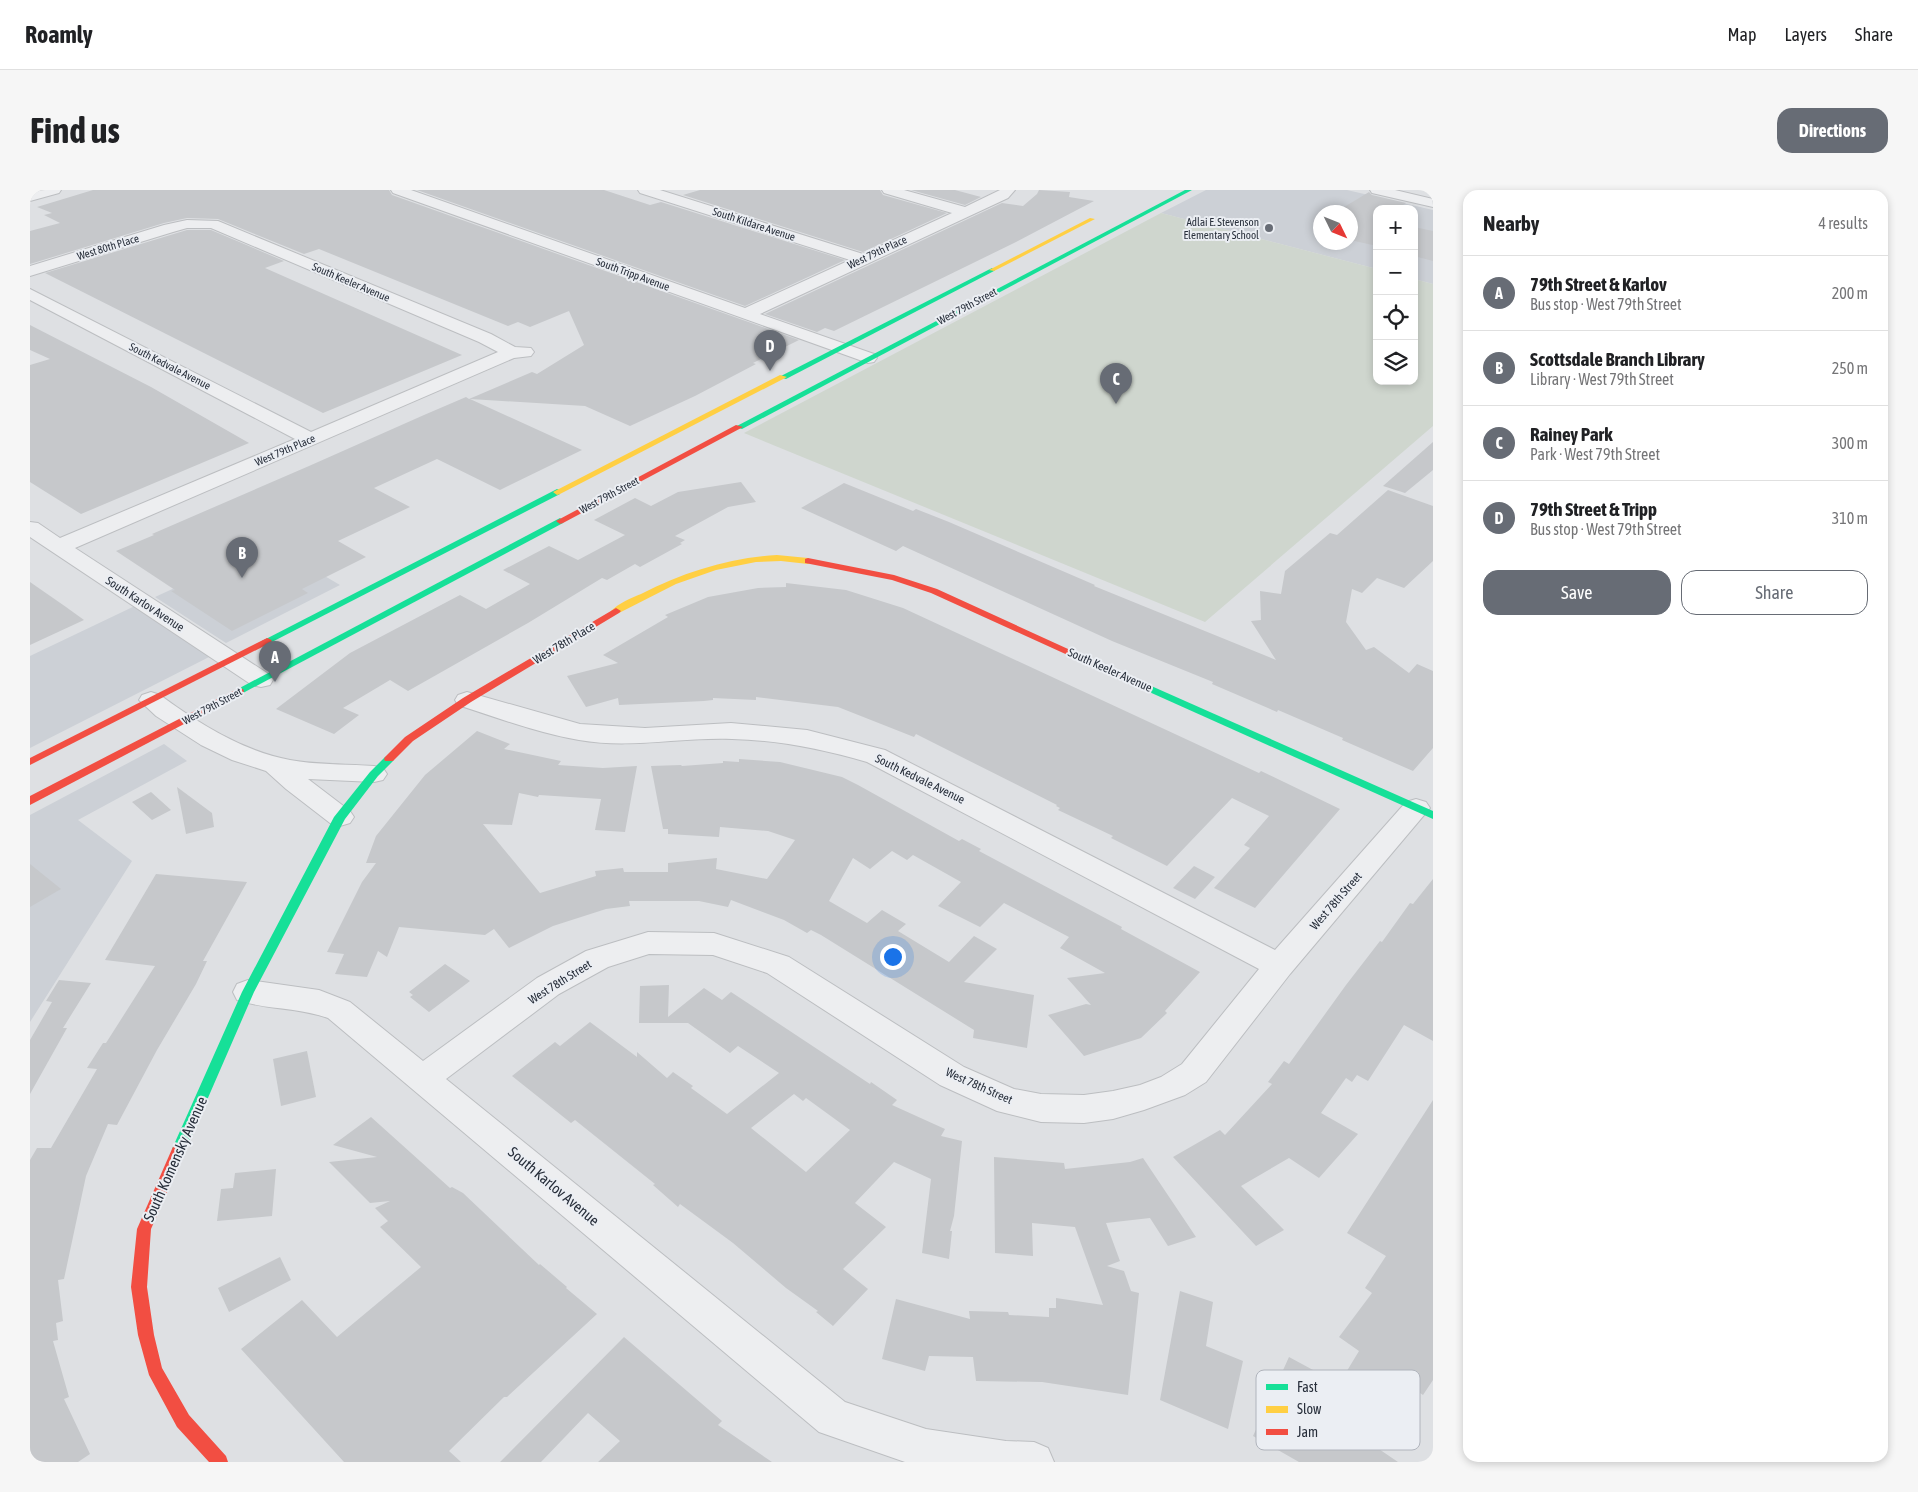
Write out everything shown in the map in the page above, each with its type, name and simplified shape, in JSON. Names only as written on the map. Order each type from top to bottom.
[{"type":"main road","name":"West 79th Street","points":[[30,802],[1189,190]]},
{"type":"main road","name":"West 79th Street","points":[[30,762],[1106,212]]},
{"type":"main road","name":"West 78th Place","points":[[374,774],[409,739],[467,700],[647,593],[699,573],[741,562],[777,558]]},
{"type":"main road","name":"South Keeler Avenue","points":[[777,558],[809,561],[886,576],[934,591],[1425,812]]},
{"type":"main road","points":[[248,992],[340,817],[374,774]]},
{"type":"main road","name":"South Komensky Avenue","points":[[220,1462],[183,1421],[155,1370],[146,1335],[139,1287],[144,1228],[248,992]]},
{"type":"street","points":[[30,197],[54,190]]},
{"type":"street","name":"South Tripp Avenue","points":[[398,190],[868,358]]},
{"type":"street","name":"South Kildare Avenue","points":[[645,190],[862,259]]},
{"type":"street","points":[[889,190],[965,212]]},
{"type":"street","name":"West 79th Place","points":[[746,314],[1003,195],[1008,190]]},
{"type":"street","points":[[1377,190],[1433,203]]},
{"type":"street","name":"West 80th Place","points":[[30,272],[187,224]]},
{"type":"street","name":"South Keeler Avenue","points":[[187,224],[212,224],[518,352]]},
{"type":"street","name":"South Kedvale Avenue","points":[[30,294],[310,439]]},
{"type":"street","name":"West 79th Place","points":[[58,547],[518,352]]},
{"type":"street","name":"South Karlov Avenue","points":[[30,528],[261,680]]},
{"type":"street","points":[[151,700],[180,723],[228,749],[276,766],[374,774]]},
{"type":"street","name":"South Kedvale Avenue","points":[[467,700],[528,719],[580,732],[645,736],[730,731],[807,738],[851,748],[891,762],[1279,966]]},
{"type":"street","points":[[276,766],[340,817]]},
{"type":"street","name":"West 78th Street","points":[[424,1078],[548,986],[597,959],[648,943],[714,944],[778,965],[952,1076],[1009,1101],[1041,1108],[1084,1109],[1113,1105],[1144,1097],[1172,1086],[1194,1073],[1279,966],[1425,812]]},
{"type":"street","name":"South Karlov Avenue","points":[[248,992],[319,1002],[339,1010],[424,1078],[833,1418],[926,1449],[1034,1462]]},
{"type":"shaded area","name":"Adlai E. Stevenson Elementary School","points":[[1206,190],[1347,190],[1412,205],[1373,205],[1373,268],[1161,213]]},
{"type":"shaded area","name":"Adlai E. Stevenson Elementary School","points":[[1418,207],[1433,210],[1433,284],[1418,280]]},
{"type":"shaded area","points":[[1161,213],[1373,268],[1373,385],[1418,385],[1418,280],[1433,284],[1433,426],[1205,622],[744,433]]},
{"type":"shaded area","points":[[270,544],[340,585],[226,643],[155,597]]},
{"type":"shaded area","points":[[139,604],[213,655],[30,748],[30,656]]},
{"type":"shaded area","points":[[164,744],[187,761],[78,820],[132,861],[30,1022],[30,815]]},
{"type":"building","points":[[93,190],[389,190],[392,195],[799,340],[753,363],[756,364],[695,396],[630,426],[585,406],[470,399],[582,450],[500,490],[437,459],[374,488],[410,507],[338,541],[366,557],[302,589],[308,593],[232,631],[171,591],[175,590],[116,551],[466,397],[469,399],[532,372],[537,374],[584,345],[569,311],[530,327],[518,322],[508,326],[319,249],[304,254],[218,219],[187,218],[164,223],[30,264],[30,231],[60,223],[44,215],[52,213],[37,207]]},
{"type":"building","points":[[417,190],[604,190],[650,205],[661,202],[845,260],[745,306]]},
{"type":"building","points":[[700,190],[880,190],[883,195],[947,213],[863,252],[683,195]]},
{"type":"building","points":[[911,190],[955,190],[981,197],[965,205]]},
{"type":"building","points":[[1039,190],[1070,192],[1069,197],[1094,201],[1014,243],[834,331],[825,328],[817,332],[765,314],[1002,203],[1023,206]]},
{"type":"building","points":[[1369,192],[1372,195],[1406,203],[1403,205],[1373,205],[1373,245],[1358,242],[1358,205],[1348,205]]},
{"type":"building","points":[[1418,228],[1433,231],[1433,261],[1418,257]]},
{"type":"building","points":[[187,230],[211,230],[284,261],[265,268],[462,355],[323,413],[45,273]]},
{"type":"building","points":[[30,325],[151,387],[249,443],[81,514],[30,482],[30,365],[50,359],[30,350]]},
{"type":"building","points":[[1433,442],[1433,470],[1405,493],[1383,486]]},
{"type":"building","points":[[741,482],[756,502],[728,507],[675,536],[685,540],[680,543],[682,544],[640,567],[635,564],[607,580],[602,578],[528,623],[408,691],[390,680],[343,708],[359,715],[334,734],[276,709],[350,653],[460,595],[486,609],[530,584],[503,570],[549,546],[578,560],[625,535],[594,520],[635,498],[651,506],[678,492]]},
{"type":"building","points":[[844,483],[913,511],[916,509],[949,522],[1094,586],[1276,660],[1251,621],[1261,620],[1260,591],[1281,594],[1285,571],[1330,533],[1337,535],[1388,490],[1433,506],[1433,561],[1404,588],[1377,578],[1362,593],[1352,589],[1346,622],[1366,650],[1374,647],[1409,673],[1417,664],[1433,671],[1433,748],[1413,771],[1342,740],[1343,738],[1278,710],[1277,712],[1212,684],[1213,682],[1112,641],[903,546],[896,551],[801,508]]},
{"type":"building","points":[[30,582],[66,607],[84,620],[30,645]]},
{"type":"building","points":[[786,583],[846,590],[903,608],[1259,773],[1261,771],[1340,809],[1255,908],[1214,888],[1250,848],[1244,845],[1269,816],[1232,798],[1167,866],[1111,838],[1113,836],[1058,810],[1060,808],[1057,805],[916,734],[914,737],[838,707],[756,697],[756,700],[713,698],[713,700],[704,701],[619,705],[618,698],[586,707],[567,676],[618,663],[603,655],[668,617],[665,615],[708,597],[758,588],[786,587]]},
{"type":"building","points":[[477,731],[510,744],[504,749],[561,761],[558,765],[603,768],[637,766],[625,832],[595,830],[601,799],[539,795],[538,797],[519,793],[512,825],[483,824],[540,893],[596,876],[595,871],[623,868],[624,872],[668,872],[668,863],[717,858],[716,869],[767,879],[795,840],[768,831],[720,827],[719,837],[668,834],[668,829],[663,829],[651,766],[682,766],[723,763],[723,761],[739,762],[739,759],[780,762],[842,777],[858,785],[959,841],[962,839],[981,849],[979,851],[1122,927],[1121,929],[1200,972],[1165,1011],[1167,1013],[1141,1038],[1084,1056],[1048,1015],[1086,1004],[1091,1005],[1067,978],[1105,973],[1060,948],[1069,937],[1004,903],[980,927],[938,906],[961,882],[913,855],[907,860],[892,851],[870,869],[853,858],[829,901],[867,923],[882,910],[906,924],[898,931],[949,962],[974,936],[997,949],[964,982],[1034,995],[1027,1048],[973,1038],[974,1030],[821,935],[811,930],[807,933],[784,920],[731,900],[728,907],[699,901],[629,901],[630,906],[606,909],[553,926],[509,948],[494,929],[485,935],[399,927],[387,957],[378,951],[367,977],[335,974],[344,954],[327,952],[362,882],[376,863],[366,863],[376,836],[425,775]]},
{"type":"building","points":[[177,787],[212,813],[214,827],[186,834]]},
{"type":"building","points":[[151,792],[171,810],[152,820],[132,802]]},
{"type":"building","points":[[30,864],[61,889],[30,907]]},
{"type":"building","points":[[1194,866],[1215,877],[1195,899],[1173,888]]},
{"type":"building","points":[[156,874],[247,882],[203,961],[207,961],[196,984],[157,1050],[117,1125],[108,1124],[86,1176],[64,1279],[58,1280],[63,1321],[56,1323],[58,1340],[53,1341],[69,1397],[64,1399],[90,1454],[78,1462],[30,1462],[30,1160],[37,1148],[51,1148],[97,1069],[87,1068],[103,1043],[106,1043],[155,966],[105,960]]},
{"type":"building","points":[[1433,879],[1433,1041],[1404,1025],[1368,1081],[1357,1075],[1352,1082],[1346,1078],[1321,1113],[1358,1134],[1319,1178],[1289,1158],[1241,1186],[1284,1230],[1256,1246],[1173,1157],[1220,1130],[1225,1135],[1272,1084],[1268,1082],[1284,1061],[1289,1064],[1380,941],[1382,942],[1410,903],[1413,904]]},
{"type":"building","points":[[445,964],[470,981],[429,1012],[410,997],[413,995],[409,992]]},
{"type":"building","points":[[59,980],[91,983],[63,1028],[67,1028],[30,1094],[30,1040],[52,1002],[46,1001]]},
{"type":"building","points":[[669,985],[668,1017],[704,988],[722,1000],[731,992],[897,1100],[892,1105],[945,1129],[941,1136],[962,1141],[954,1216],[950,1231],[952,1231],[949,1259],[922,1253],[931,1179],[894,1162],[855,1203],[886,1227],[843,1269],[868,1289],[833,1326],[816,1312],[818,1311],[786,1288],[733,1243],[680,1204],[678,1207],[653,1185],[655,1184],[575,1120],[571,1123],[512,1076],[555,1042],[560,1046],[590,1022],[637,1057],[637,1052],[667,1078],[673,1072],[693,1086],[691,1088],[727,1114],[779,1073],[738,1046],[730,1053],[688,1023],[639,1023],[640,986]],"holes":[[[794,1094],[803,1101],[806,1098],[850,1130],[806,1172],[751,1128]]]},
{"type":"building","points":[[307,1051],[316,1097],[281,1106],[273,1059]]},
{"type":"building","points":[[1433,1100],[1433,1380],[1423,1395],[1420,1393],[1420,1370],[1347,1370],[1359,1351],[1339,1337],[1372,1293],[1365,1288],[1386,1256],[1347,1233]]},
{"type":"building","points":[[371,1117],[450,1188],[452,1187],[463,1193],[539,1265],[597,1314],[507,1397],[504,1397],[449,1451],[461,1462],[344,1462],[241,1349],[302,1300],[337,1337],[421,1267],[380,1227],[388,1221],[375,1208],[390,1201],[370,1203],[329,1162],[377,1157],[333,1145]]},
{"type":"building","points":[[994,1157],[1064,1163],[1065,1169],[1130,1162],[1143,1158],[1196,1237],[1168,1246],[1150,1218],[1106,1223],[1120,1261],[1107,1266],[1124,1271],[1131,1291],[1139,1293],[1128,1395],[1042,1382],[976,1381],[973,1357],[929,1356],[925,1371],[882,1359],[896,1299],[970,1319],[969,1311],[1008,1312],[1009,1315],[1049,1317],[1049,1308],[1056,1308],[1056,1298],[1103,1305],[1075,1227],[1032,1223],[1033,1256],[995,1253]]},
{"type":"building","points":[[276,1169],[272,1216],[217,1221],[221,1189],[233,1188],[235,1173]]},
{"type":"building","points":[[280,1257],[291,1280],[229,1312],[218,1288]]},
{"type":"building","points":[[1180,1291],[1213,1302],[1206,1346],[1243,1361],[1228,1429],[1160,1400]]},
{"type":"building","points":[[624,1337],[722,1421],[718,1425],[772,1462],[598,1462],[620,1441],[588,1413],[541,1462],[500,1462]]},
{"type":"building","points":[[1289,1357],[1313,1370],[1283,1370]]},
{"type":"building","points":[[1278,1450],[1380,1450],[1398,1462],[1299,1462]]},
{"type":"traffic: fast","points":[[739,427],[1189,190]]},
{"type":"traffic: fast","points":[[783,377],[992,270]]},
{"type":"traffic: fast","points":[[267,641],[557,492]]},
{"type":"traffic: fast","points":[[239,691],[560,521]]},
{"type":"traffic: fast","points":[[1131,680],[1433,815]]},
{"type":"traffic: fast","points":[[179,1149],[248,992],[340,817],[374,774],[389,759]]},
{"type":"traffic: slow","points":[[992,270],[1092,219]]},
{"type":"traffic: slow","points":[[557,492],[783,377]]},
{"type":"traffic: slow","points":[[616,611],[673,582],[713,568],[756,559],[781,558],[808,561]]},
{"type":"traffic: jam","points":[[560,521],[739,427]]},
{"type":"traffic: jam","points":[[808,561],[894,578],[934,591],[1131,680]]},
{"type":"traffic: jam","points":[[389,759],[409,739],[467,700],[616,611]]},
{"type":"traffic: jam","points":[[30,762],[267,641]]},
{"type":"traffic: jam","points":[[30,801],[239,691]]},
{"type":"traffic: jam","points":[[179,1149],[144,1229],[139,1287],[146,1335],[155,1370],[183,1421],[220,1462]]},
{"type":"place","name":"Adlai E. Stevenson Elementary School","points":[[1269,228]]},
{"type":"place","name":"79th Street & Tripp","points":[[770,371]]},
{"type":"place","name":"Rainey Park","points":[[1116,404]]},
{"type":"place","name":"Scottsdale Branch Library","points":[[242,578]]},
{"type":"place","name":"79th Street & Karlov","points":[[275,682]]}]
